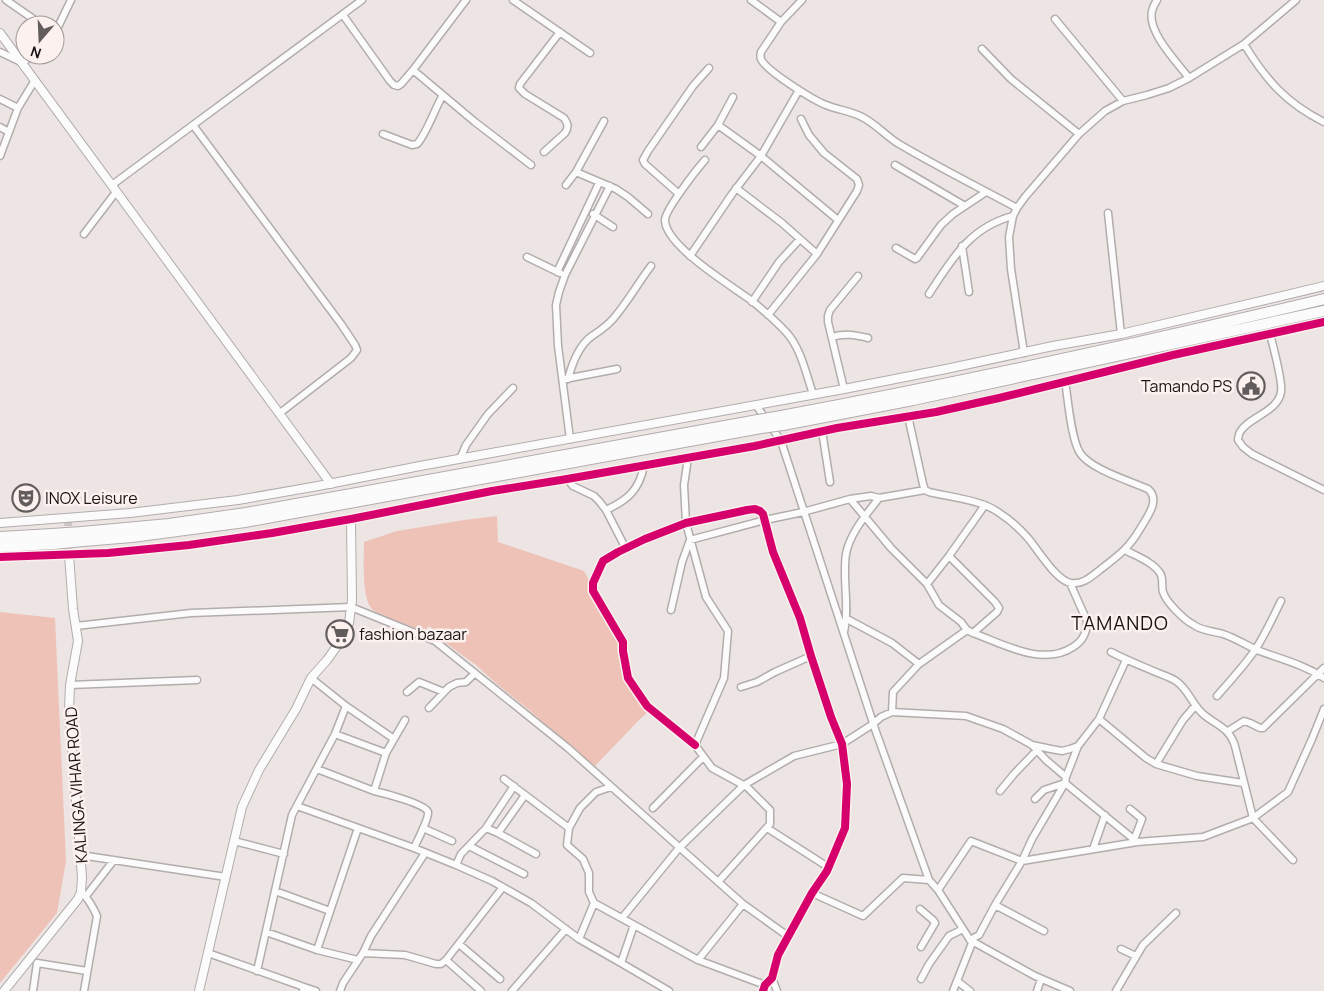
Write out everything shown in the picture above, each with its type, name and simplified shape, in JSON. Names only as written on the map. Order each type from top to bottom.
[{"type":"highway","points":[[782,420],[1041,364],[1324,299]]},
{"type":"highway","points":[[0,546],[82,537],[246,513],[782,420],[912,400],[1324,311]]},
{"type":"highway","points":[[0,537],[53,539]]},
{"type":"street","points":[[6,0],[15,2],[30,15]]},
{"type":"street","points":[[64,15],[71,0]]},
{"type":"street","points":[[84,234],[114,189],[193,125],[362,0]]},
{"type":"street","points":[[343,15],[394,85],[398,86],[413,70],[466,0]]},
{"type":"street","points":[[513,0],[590,53]]},
{"type":"street","points":[[802,0],[781,22],[761,52],[761,61],[799,90],[826,105],[862,117],[896,142],[1017,208]]},
{"type":"street","points":[[1157,0],[1152,11],[1155,32],[1189,78]]},
{"type":"street","points":[[1024,353],[1011,269],[1009,237],[1013,216],[1025,197],[1079,134],[1106,111],[1124,101],[1162,90],[1189,78],[1244,44],[1296,0]]},
{"type":"street","points":[[755,1],[781,22]]},
{"type":"street","points":[[1055,19],[1124,101]]},
{"type":"street","points":[[544,152],[565,133],[568,129],[568,123],[564,118],[525,94],[519,88],[520,84],[560,32]]},
{"type":"street","points":[[0,33],[15,53]]},
{"type":"street","points":[[1244,44],[1267,78],[1288,100],[1301,110],[1324,122]]},
{"type":"street","points":[[982,49],[1010,79],[1079,134]]},
{"type":"street","points":[[0,52],[15,59]]},
{"type":"street","points":[[24,65],[331,484]]},
{"type":"street","points":[[679,194],[645,164],[643,160],[693,86],[709,68]]},
{"type":"street","points":[[413,70],[531,165]]},
{"type":"street","points":[[0,156],[18,108],[35,80]]},
{"type":"street","points":[[690,256],[736,188],[761,156],[799,90]]},
{"type":"street","points":[[383,134],[412,145],[417,144],[422,139],[436,106],[443,95]]},
{"type":"street","points":[[702,148],[718,125],[733,97]]},
{"type":"street","points":[[0,99],[18,108]]},
{"type":"street","points":[[768,315],[817,254],[859,185],[857,179],[824,153],[809,135],[801,119]]},
{"type":"street","points":[[566,184],[576,172],[604,121]]},
{"type":"street","points":[[193,125],[340,324],[357,350],[351,358],[280,412]]},
{"type":"street","points":[[718,125],[761,156],[838,220]]},
{"type":"street","points":[[0,127],[9,132]]},
{"type":"street","points":[[705,160],[679,194],[665,218],[666,225],[672,236],[690,256],[752,302],[786,332],[802,361],[813,394]]},
{"type":"street","points":[[895,165],[965,206]]},
{"type":"street","points":[[576,172],[610,186],[628,197],[648,214]]},
{"type":"street","points":[[557,272],[599,183]]},
{"type":"street","points":[[570,439],[565,380],[558,346],[556,305],[565,275],[610,186]]},
{"type":"street","points":[[736,188],[782,223],[817,254]]},
{"type":"street","points":[[896,248],[911,258],[917,258],[941,225],[953,214],[986,192]]},
{"type":"street","points":[[586,211],[613,226]]},
{"type":"street","points":[[1108,213],[1121,334]]},
{"type":"street","points":[[929,294],[962,246],[984,228],[1013,216]]},
{"type":"street","points":[[752,302],[779,262],[800,239]]},
{"type":"street","points":[[962,246],[969,292]]},
{"type":"street","points":[[527,257],[565,275]]},
{"type":"street","points":[[565,380],[579,351],[592,336],[605,328],[614,318],[651,266]]},
{"type":"street","points":[[844,389],[828,316],[830,310],[858,276]]},
{"type":"street","points":[[0,523],[130,513],[238,500],[331,484],[844,389],[1121,334],[1324,286]]},
{"type":"street","points":[[0,557],[108,553],[189,545],[351,519],[492,491],[567,480],[781,441],[822,431],[936,412],[1173,355],[1324,322]]},
{"type":"street","points":[[832,337],[852,334],[868,338]]},
{"type":"street","points":[[1270,334],[1282,392],[1278,400],[1266,412],[1244,427],[1240,432],[1238,440],[1252,454],[1324,490]]},
{"type":"street","points":[[565,380],[617,369]]},
{"type":"street","points":[[690,540],[850,499],[871,496],[879,498],[925,490],[985,505],[998,511],[1026,536],[1062,580],[1070,583],[1079,583],[1087,580],[1125,550],[1136,536],[1154,504],[1154,498],[1152,492],[1148,489],[1099,469],[1087,462],[1081,455],[1074,442],[1065,381]]},
{"type":"street","points":[[460,459],[466,445],[488,414],[513,388]]},
{"type":"street","points":[[756,405],[781,441],[873,724],[929,880],[938,890],[972,943],[953,991]]},
{"type":"street","points":[[908,416],[925,490]]},
{"type":"street","points":[[822,431],[830,482]]},
{"type":"street","points":[[688,458],[684,485],[686,523],[706,597],[728,631],[724,678],[695,745]]},
{"type":"street","points":[[606,510],[633,493],[642,475],[644,466]]},
{"type":"street","points":[[567,480],[599,500],[626,549]]},
{"type":"street","points":[[844,633],[847,619],[846,555],[849,544],[864,517],[879,498]]},
{"type":"street","points":[[850,499],[891,548],[927,584],[939,605],[970,631],[1021,651],[1041,655],[1066,652],[1080,643],[1085,635],[1087,621],[1070,583]]},
{"type":"street","points":[[927,584],[985,505]]},
{"type":"street","points":[[611,787],[596,792],[580,808],[569,828],[567,845],[583,859],[589,873],[589,892],[594,903],[698,960],[764,988],[772,978],[778,954],[828,867],[845,828],[847,784],[842,744],[830,717],[800,618],[773,552],[765,520],[760,511],[755,509],[686,523],[645,539],[603,561],[593,583],[593,591],[623,642],[628,678],[647,706],[695,745],[712,768],[744,785],[770,810],[770,824],[718,882]]},
{"type":"street","points":[[199,991],[242,807],[258,770],[296,708],[311,678],[342,639],[349,623],[351,607],[351,519]]},
{"type":"street","points":[[671,610],[682,562],[690,540]]},
{"type":"street","points":[[1125,550],[1159,572],[1166,598],[1194,626],[1222,634],[1300,665],[1321,676]]},
{"type":"street","name":"KALINGA VIHAR ROAD","points":[[69,555],[73,609],[78,642],[70,685],[69,710],[83,894]]},
{"type":"street","points":[[892,712],[893,692],[919,664],[997,612],[998,608],[995,602],[949,556]]},
{"type":"street","points":[[1217,696],[1256,649],[1281,601]]},
{"type":"street","points":[[76,626],[191,613],[351,607],[435,641],[568,748],[743,904],[789,937]]},
{"type":"street","points":[[847,619],[892,643],[919,664]]},
{"type":"street","points":[[1111,652],[1175,680],[1189,695],[1195,706],[1228,730],[1237,753],[1253,818],[1293,860]]},
{"type":"street","points":[[741,687],[757,682],[811,656]]},
{"type":"street","points":[[970,940],[979,936],[995,905],[1022,861],[1032,839],[1066,780],[1078,746],[1099,719],[1126,660]]},
{"type":"street","points":[[1228,730],[1244,721],[1263,728],[1321,676],[1324,668]]},
{"type":"street","points":[[429,708],[453,684],[468,681],[475,674]]},
{"type":"street","points":[[311,678],[346,706],[394,739]]},
{"type":"street","points":[[70,685],[197,680]]},
{"type":"street","points":[[407,692],[418,682],[444,692]]},
{"type":"street","points":[[258,971],[292,816],[335,734],[346,706]]},
{"type":"street","points":[[1156,764],[1183,720],[1195,706]]},
{"type":"street","points":[[938,890],[971,841],[1022,861],[1136,841],[1204,836],[1253,818],[1288,792],[1324,709]]},
{"type":"street","points":[[622,918],[679,848],[744,785],[794,756],[842,744],[881,717],[892,712],[966,716],[1003,729],[1032,745],[1066,780],[1136,841]]},
{"type":"street","points":[[1099,719],[1156,764],[1197,776],[1243,783]]},
{"type":"street","points":[[374,791],[386,753],[405,720]]},
{"type":"street","points":[[335,734],[386,753]]},
{"type":"street","points":[[1032,745],[1062,750],[1078,746]]},
{"type":"street","points":[[1000,791],[1037,750]]},
{"type":"street","points":[[653,808],[703,757]]},
{"type":"street","points":[[317,769],[374,791],[425,807],[428,812],[414,848]]},
{"type":"street","points":[[504,779],[569,828]]},
{"type":"street","points":[[1035,799],[1044,790],[1066,780]]},
{"type":"street","points":[[456,864],[461,854],[486,828],[514,786]]},
{"type":"street","points":[[498,833],[525,795]]},
{"type":"street","points":[[297,806],[456,864],[504,887],[531,903],[566,930],[653,986],[669,991]]},
{"type":"street","points":[[1130,809],[1142,818],[1136,841]]},
{"type":"street","points":[[1094,849],[1105,815]]},
{"type":"street","points":[[317,950],[358,828]]},
{"type":"street","points":[[423,828],[452,841]]},
{"type":"street","points":[[486,828],[536,854]]},
{"type":"street","points":[[766,828],[828,867]]},
{"type":"street","points":[[234,841],[284,854]]},
{"type":"street","points":[[469,846],[524,874]]},
{"type":"street","points":[[340,991],[371,936],[425,853]]},
{"type":"street","points":[[80,855],[226,877]]},
{"type":"street","points":[[4,991],[78,899],[114,860]]},
{"type":"street","points":[[812,894],[863,916],[903,878],[929,880]]},
{"type":"street","points":[[363,953],[405,955],[441,964],[504,887]]},
{"type":"street","points":[[275,891],[330,911]]},
{"type":"street","points":[[83,894],[97,916],[84,991]]},
{"type":"street","points":[[580,939],[594,903]]},
{"type":"street","points":[[698,960],[743,904]]},
{"type":"street","points":[[995,905],[1044,931]]},
{"type":"street","points":[[920,909],[935,923],[921,947]]},
{"type":"street","points":[[1116,991],[1143,945],[1176,913]]},
{"type":"street","points":[[621,964],[634,925]]},
{"type":"street","points":[[921,979],[949,936],[964,929]]},
{"type":"street","points":[[512,991],[566,930]]},
{"type":"street","points":[[266,932],[317,950],[358,960]]},
{"type":"street","points":[[970,940],[1041,979],[1070,991]]},
{"type":"street","points":[[459,944],[500,979]]},
{"type":"street","points":[[1121,949],[1136,956]]},
{"type":"street","points":[[208,953],[303,989],[316,991]]},
{"type":"street","points":[[446,960],[481,991]]},
{"type":"street","points":[[33,991],[37,963],[87,972]]},
{"type":"street","points":[[772,978],[776,991]]},
{"type":"street","points":[[1037,991],[1041,979]]},
{"type":"street","points":[[958,981],[970,991]]},
{"type":"shaded area","points":[[497,516],[498,542],[584,571],[622,643],[627,680],[649,711],[594,767],[476,665],[440,639],[442,636],[429,626],[424,631],[390,619],[373,610],[369,605],[364,578],[364,542],[397,531]]},
{"type":"shaded area","points":[[0,612],[55,618],[66,861],[57,913],[0,983]]},
{"type":"tunnel","points":[[68,518],[69,555]]},
{"type":"cycle path","points":[[0,557],[108,553],[189,545],[351,519],[492,491],[755,446],[837,428],[936,412],[1173,355],[1324,322]]},
{"type":"cycle path","points":[[695,745],[647,706],[628,678],[623,642],[593,591],[593,583],[603,561],[645,539],[686,523],[755,509],[763,514],[773,552],[800,618],[831,717],[842,744],[847,784],[845,828],[827,871],[812,893],[778,955],[772,978],[765,985],[763,991]]},
{"type":"place","name":"Tamando PS","points":[[1251,386]]},
{"type":"place","name":"INOX Leisure","points":[[26,498]]},
{"type":"place","name":"fashion bazaar","points":[[340,634]]},
{"type":"district","name":"TAMANDO","points":[[1120,623]]}]
